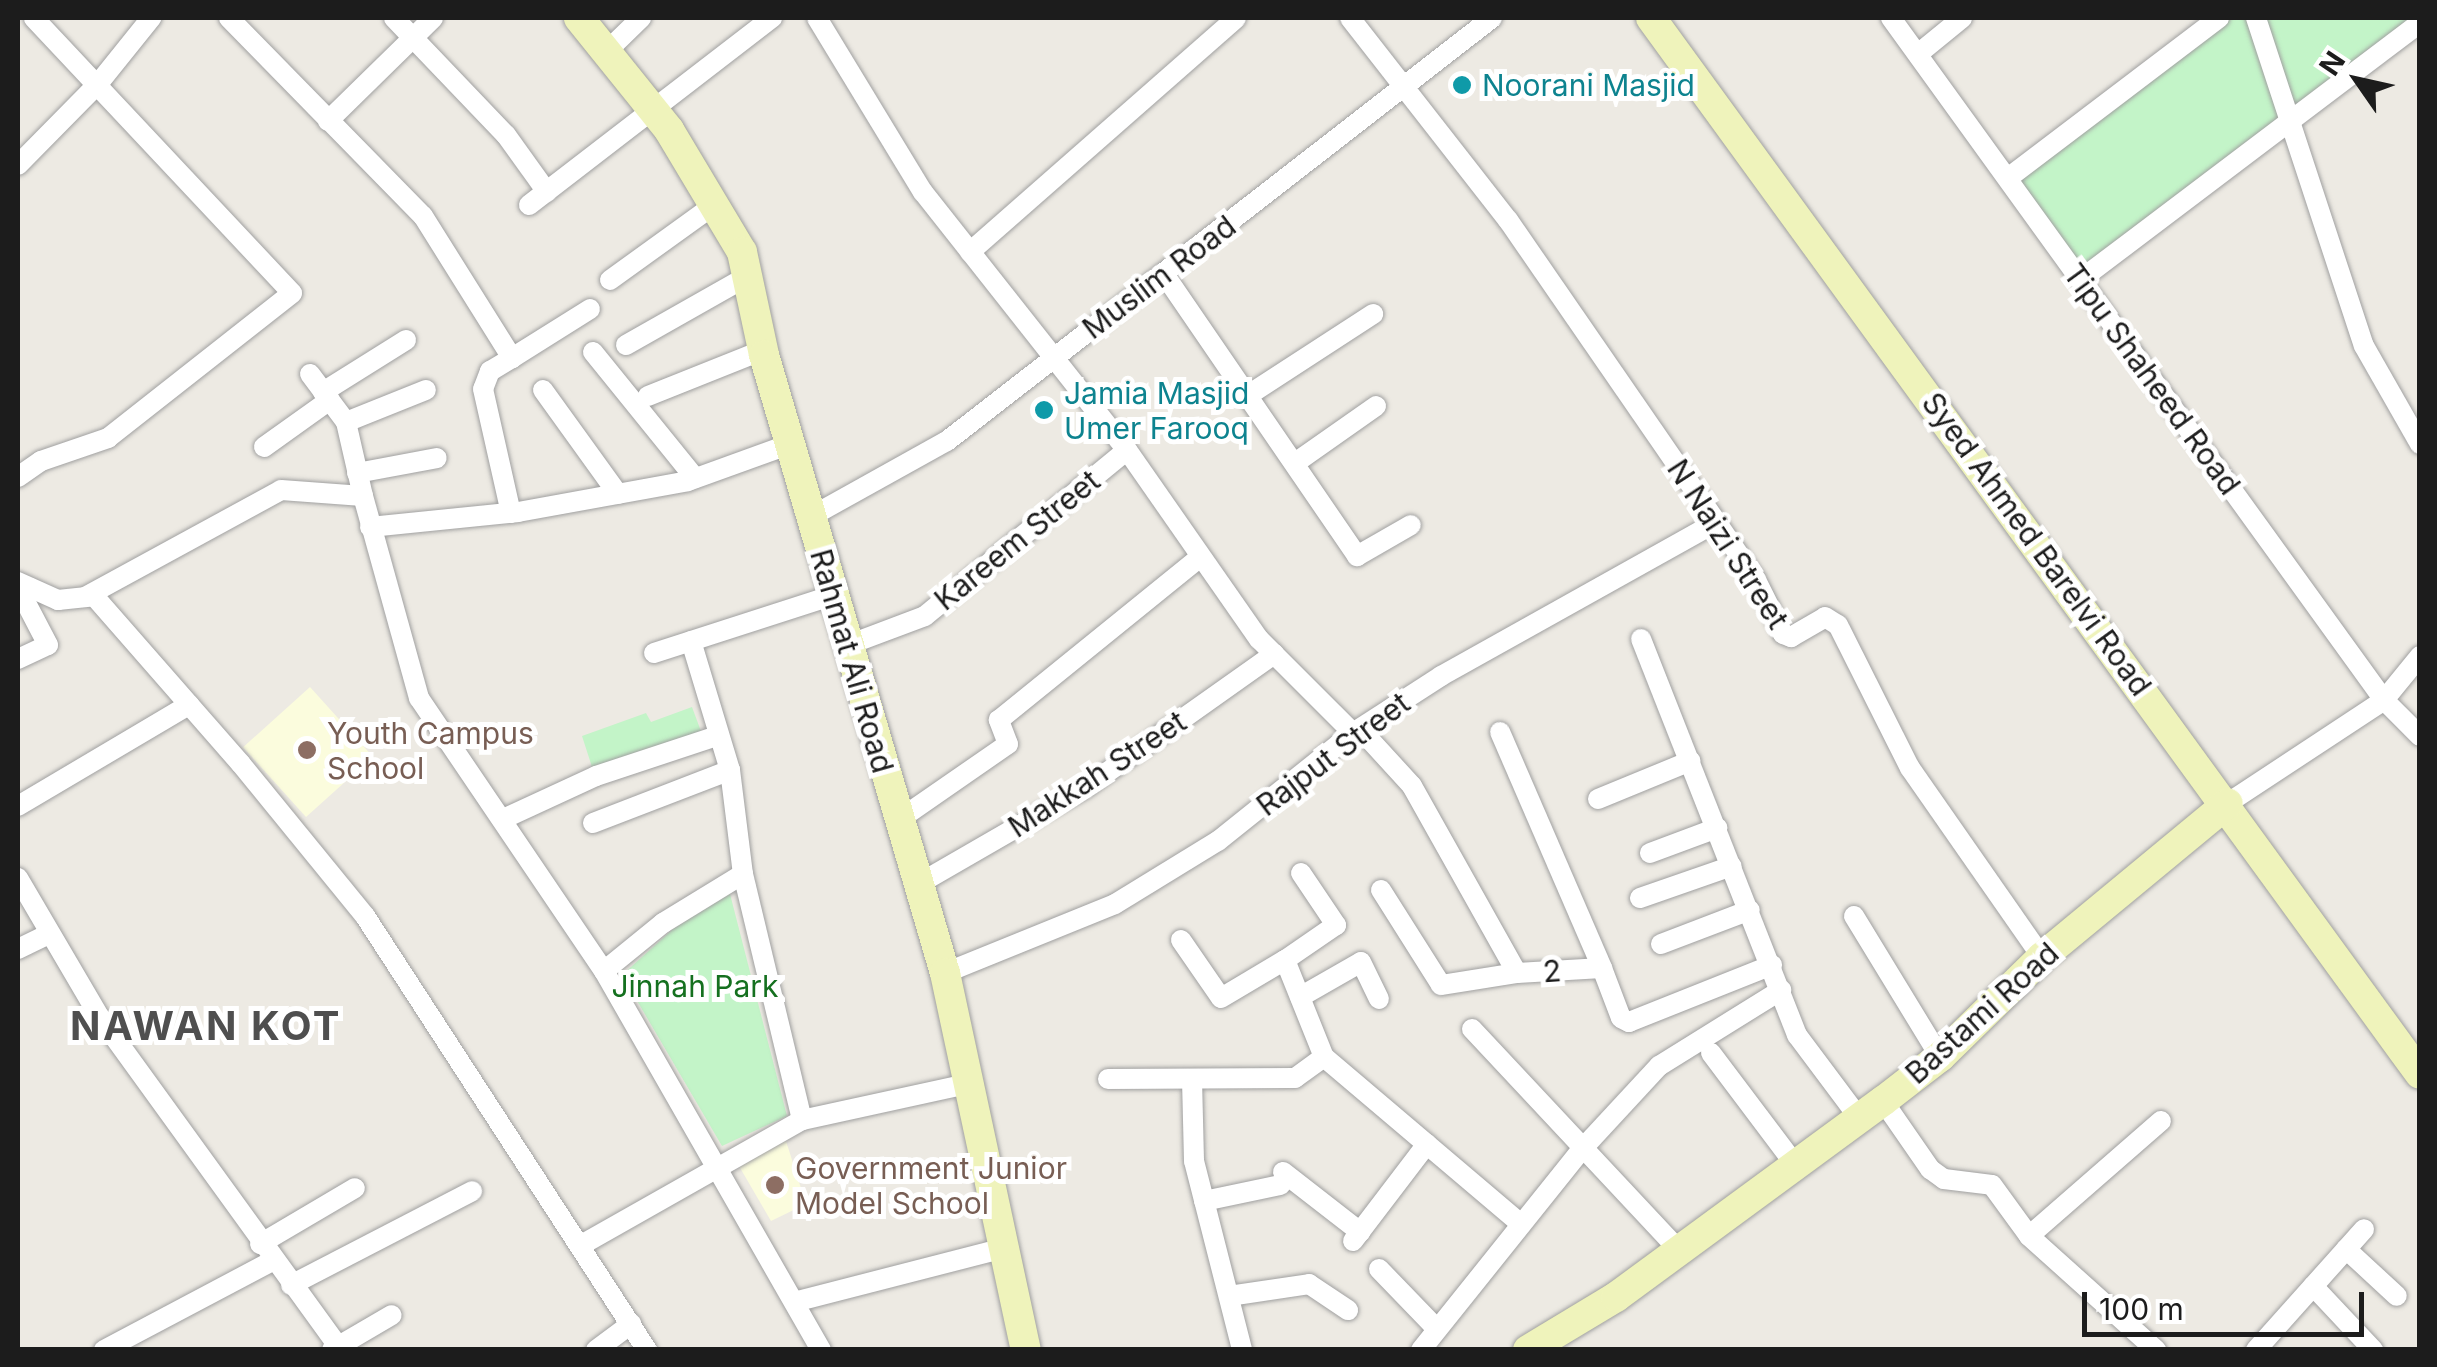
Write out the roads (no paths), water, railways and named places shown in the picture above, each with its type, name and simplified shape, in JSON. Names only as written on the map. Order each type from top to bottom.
[{"type":"street","points":[[18,477],[41,460],[108,438],[292,293],[34,18]]},
{"type":"street","points":[[18,165],[98,84],[151,18]]},
{"type":"street","points":[[229,18],[422,216],[512,358]]},
{"type":"street","points":[[394,18],[506,135],[547,192]]},
{"type":"street","points":[[328,121],[433,18]]},
{"type":"street","name":"Rahmat Ali Road","points":[[579,18],[655,112],[742,252],[763,350],[915,886],[945,972],[1026,1350]]},
{"type":"street","points":[[606,52],[641,18]]},
{"type":"street","points":[[529,205],[655,112],[772,18]]},
{"type":"street","name":"2","points":[[817,18],[872,118],[970,252],[1128,450],[1200,556],[1274,654],[1412,786],[1517,973],[1602,968],[1622,1018],[1629,1022],[1772,965]]},
{"type":"street","points":[[970,252],[1236,18]]},
{"type":"street","name":"N Naizi Street","points":[[1350,18],[1408,86],[1716,522],[1784,634],[1792,637],[1825,617],[1838,625],[1910,768],[2042,957]]},
{"type":"street","name":"Syed Ahmed Barelvi Road","points":[[1651,18],[2228,804],[2420,1074]]},
{"type":"street","name":"Tipu Shaheed Road","points":[[1891,18],[2384,700],[2420,736]]},
{"type":"street","points":[[1918,54],[1962,18]]},
{"type":"street","points":[[2008,178],[2219,18]]},
{"type":"street","points":[[2256,18],[2364,346],[2420,444]]},
{"type":"street","name":"Muslim Road","points":[[812,516],[948,440],[1408,86],[1478,22]]},
{"type":"street","points":[[2080,280],[2420,23]]},
{"type":"street","points":[[610,280],[714,205]]},
{"type":"street","points":[[1164,274],[1250,394],[1357,556],[1411,524]]},
{"type":"street","points":[[626,345],[748,276]]},
{"type":"street","points":[[511,512],[483,389],[490,372],[590,309]]},
{"type":"street","points":[[1250,394],[1373,314]]},
{"type":"street","points":[[264,446],[406,340]]},
{"type":"street","points":[[648,396],[763,350]]},
{"type":"street","points":[[593,352],[695,478]]},
{"type":"street","points":[[310,374],[346,422],[370,527],[419,698],[604,970],[798,1301],[821,1350]]},
{"type":"street","points":[[346,422],[426,390]]},
{"type":"street","points":[[543,390],[618,494]]},
{"type":"street","points":[[1295,463],[1376,406]]},
{"type":"street","points":[[370,527],[511,512],[618,494],[695,478],[790,444]]},
{"type":"street","name":"Kareem Street","points":[[848,645],[925,616],[1128,450]]},
{"type":"street","points":[[357,473],[436,458]]},
{"type":"street","points":[[85,597],[281,490],[362,496]]},
{"type":"street","name":"Rajput Street","points":[[945,972],[1115,904],[1218,841],[1357,731],[1440,676],[1716,522]]},
{"type":"street","points":[[897,820],[1010,740],[999,720],[1200,556]]},
{"type":"street","points":[[18,658],[48,645],[25,601],[24,585],[58,600],[94,596],[365,916],[583,1244],[647,1350]]},
{"type":"street","points":[[654,653],[834,596]]},
{"type":"street","points":[[1641,639],[1772,965],[1796,1036],[1930,1169],[1944,1179],[1992,1185],[2029,1236],[2156,1350]]},
{"type":"street","points":[[691,641],[730,770],[744,874],[802,1120]]},
{"type":"street","name":"Makkah Street","points":[[915,886],[1085,788],[1274,654]]},
{"type":"street","name":"Bastami Road","points":[[1528,1350],[1680,1251],[1940,1057],[2042,957],[2228,804],[2384,700],[2420,656]]},
{"type":"street","points":[[18,806],[189,705]]},
{"type":"street","points":[[1500,732],[1602,968]]},
{"type":"street","points":[[503,819],[596,776],[717,736]]},
{"type":"street","points":[[1598,799],[1690,761]]},
{"type":"street","points":[[593,823],[730,770]]},
{"type":"street","points":[[1650,853],[1717,828]]},
{"type":"street","points":[[1640,898],[1732,866]]},
{"type":"street","points":[[1181,940],[1221,998],[1336,925],[1301,872]]},
{"type":"street","points":[[604,970],[663,923],[744,874]]},
{"type":"street","points":[[18,878],[47,935],[337,1348],[392,1315]]},
{"type":"street","points":[[1381,890],[1441,985],[1517,973]]},
{"type":"street","points":[[1660,944],[1750,910]]},
{"type":"street","points":[[1854,916],[1940,1057]]},
{"type":"street","points":[[18,950],[47,935]]},
{"type":"street","points":[[1285,960],[1324,1057],[1521,1224]]},
{"type":"street","points":[[1300,997],[1361,962],[1379,999]]},
{"type":"street","points":[[1421,1350],[1583,1148],[1659,1066],[1780,990]]},
{"type":"street","points":[[1472,1029],[1680,1251]]},
{"type":"street","points":[[1711,1053],[1796,1166]]},
{"type":"street","points":[[1108,1079],[1295,1078],[1324,1057]]},
{"type":"street","points":[[1192,1079],[1194,1161],[1242,1350]]},
{"type":"street","points":[[583,1244],[802,1120],[971,1083]]},
{"type":"street","points":[[2029,1236],[2161,1120]]},
{"type":"street","points":[[1204,1200],[1282,1178],[1357,1236],[1427,1144]]},
{"type":"street","points":[[104,1350],[266,1252],[355,1188]]},
{"type":"street","points":[[291,1285],[472,1191]]},
{"type":"street","points":[[2256,1350],[2364,1229]]},
{"type":"street","points":[[798,1301],[1006,1248]]},
{"type":"street","points":[[2346,1249],[2397,1296]]},
{"type":"street","points":[[1380,1269],[1436,1328]]},
{"type":"street","points":[[1228,1296],[1309,1284],[1348,1310]]},
{"type":"street","points":[[2313,1286],[2373,1350]]},
{"type":"street","points":[[596,1350],[631,1324]]},
{"type":"place","name":"Noorani Masjid","points":[[1462,85]]},
{"type":"place","name":"Jamia Masjid Umer Farooq","points":[[1044,410]]},
{"type":"place","name":"Youth Campus School","points":[[307,750]]},
{"type":"place","name":"Government Junior Model School","points":[[775,1185]]},
{"type":"district","name":"NAWAN KOT","points":[[206,1026]]},
{"type":"park label","name":"Jinnah Park","points":[[695,986]]}]
